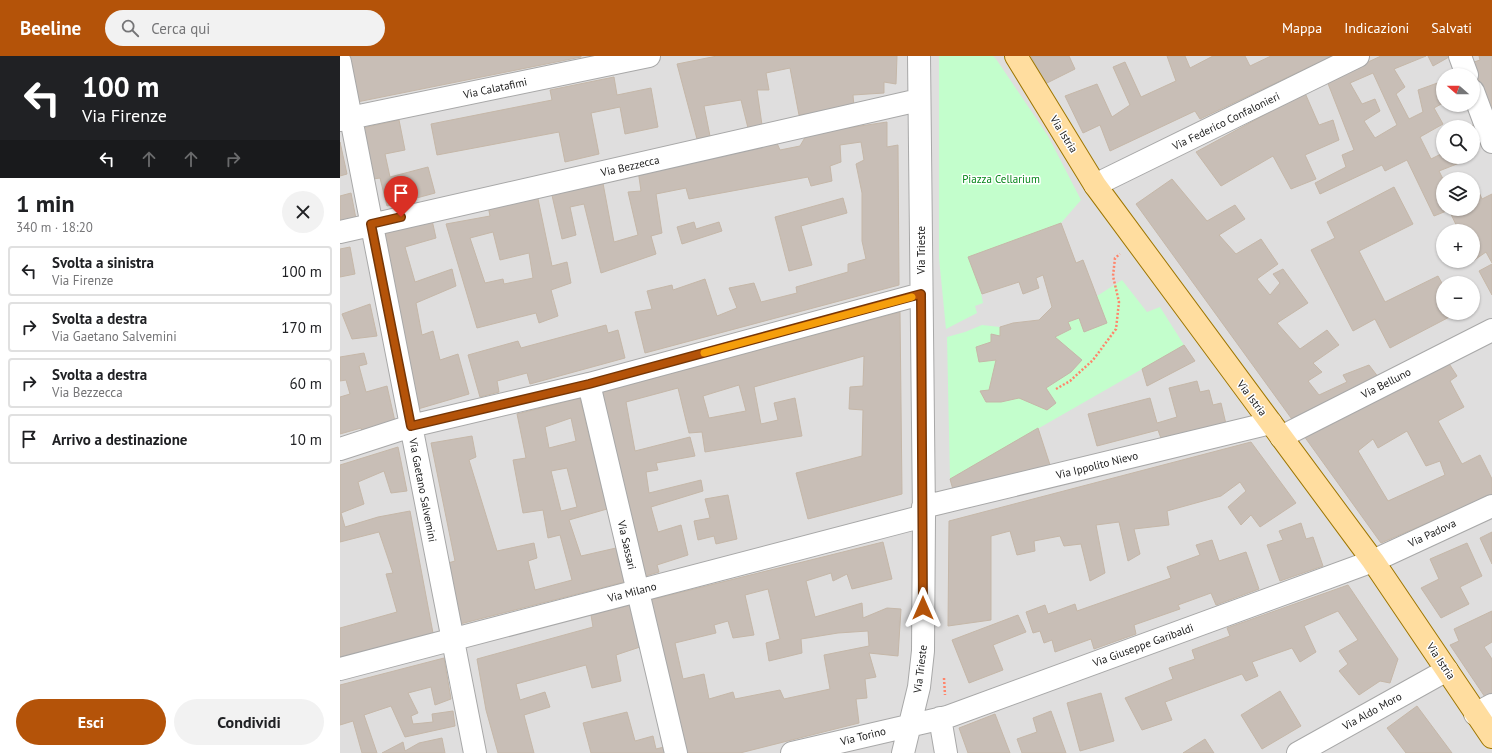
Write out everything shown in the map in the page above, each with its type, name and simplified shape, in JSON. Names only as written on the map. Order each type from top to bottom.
[{"type":"main road","name":"Via Istria","points":[[1016,56],[1095,185],[1373,561],[1447,670],[1484,709],[1492,737]]},
{"type":"street","name":"Via Calatafimi","points":[[346,119],[649,56]]},
{"type":"street","name":"Via Trieste","points":[[903,753],[919,687],[923,651],[919,56]]},
{"type":"street","name":"Via Federico Confalonieri","points":[[1095,185],[1358,56]]},
{"type":"street","points":[[1460,56],[1464,68]]},
{"type":"street","name":"Via Gaetano Salvemini","points":[[340,62],[346,119],[371,224],[474,753]]},
{"type":"street","name":"Via Bezzecca","points":[[340,232],[920,100]]},
{"type":"street","points":[[1480,110],[1492,142]]},
{"type":"street","points":[[340,449],[411,426],[589,384],[921,294]]},
{"type":"street","name":"Via Belluno","points":[[1276,430],[1492,330]]},
{"type":"street","name":"Via Sassari","points":[[589,384],[676,753]]},
{"type":"street","name":"Via Ippolito Nievo","points":[[923,511],[1276,430]]},
{"type":"street","name":"Via Padova","points":[[1373,561],[1492,506]]},
{"type":"street","name":"Via Milano","points":[[340,669],[637,590],[923,511]]},
{"type":"street","name":"Via Giuseppe Garibaldi","points":[[911,724],[940,718],[1373,561]]},
{"type":"street","name":"Via Aldo Moro","points":[[1298,753],[1447,670]]},
{"type":"street","points":[[940,718],[946,753]]},
{"type":"street","name":"Via Torino","points":[[792,753],[911,724]]},
{"type":"path","points":[[1056,389],[1070,381],[1093,360],[1116,330],[1119,302],[1113,276],[1115,258],[1137,242]]},
{"type":"shaded area","points":[[340,56],[1492,56],[1492,753],[340,753]]},
{"type":"green space","name":"Piazza Cellarium","points":[[939,56],[993,56],[996,59],[1048,136],[1081,200],[1061,223],[968,257],[980,288],[983,303],[975,306],[977,313],[946,329],[939,258]]},
{"type":"green space","points":[[1122,280],[1147,312],[1160,307],[1184,345],[950,479],[947,337],[982,325],[1000,327],[1000,336],[991,334],[991,342],[976,347],[979,362],[996,360],[989,390],[980,391],[986,402],[1001,402],[1019,398],[1047,410],[1056,403],[1046,388],[1071,372],[1082,360],[1055,337],[1071,329],[1068,322],[1079,318],[1084,332],[1107,323],[1097,296]]},
{"type":"building","points":[[347,56],[581,56],[581,57],[357,102]]},
{"type":"building","points":[[717,56],[897,56],[896,84],[884,82],[884,93],[853,95],[854,107],[799,115],[790,68],[766,73],[769,90],[757,90],[762,125],[748,128],[741,100],[704,106],[710,136],[697,139],[677,64]]},
{"type":"building","points":[[1031,56],[1069,56],[1075,69],[1045,84]]},
{"type":"building","points":[[1167,56],[1185,56],[1190,68],[1213,56],[1245,56],[1250,66],[1271,56],[1332,56],[1200,119],[1195,111],[1110,151],[1100,125],[1083,133],[1065,96],[1097,84],[1112,117],[1130,105],[1113,67],[1125,62],[1141,97],[1176,81]]},
{"type":"building","points":[[1381,56],[1426,56],[1394,69],[1405,87],[1396,94],[1409,119],[1423,112],[1418,90],[1436,84],[1436,107],[1434,108],[1441,120],[1436,120],[1436,128],[1420,137],[1431,159],[1436,156],[1436,164],[1457,164],[1440,172],[1436,172],[1436,215],[1434,216],[1407,160],[1385,171],[1382,165],[1320,194],[1315,183],[1346,167],[1342,155],[1354,150],[1327,81]],"holes":[[[1373,73],[1397,125],[1375,138],[1364,121],[1380,111],[1375,99],[1362,104],[1350,83]]]},
{"type":"building","points":[[1428,56],[1449,56],[1449,57],[1433,66]]},
{"type":"building","points":[[1479,56],[1492,56],[1492,115],[1480,85],[1480,68],[1473,68],[1471,63],[1480,60]]},
{"type":"building","points":[[614,77],[617,95],[651,88],[658,127],[625,134],[620,107],[591,113],[599,154],[565,162],[559,132],[437,155],[431,124],[552,100],[550,90]]},
{"type":"building","points":[[1305,93],[1319,125],[1333,120],[1339,140],[1305,155],[1316,179],[1291,189],[1273,156],[1221,186],[1196,152]]},
{"type":"building","points":[[399,120],[405,150],[385,154],[390,177],[428,167],[435,193],[387,206],[380,178],[373,179],[362,128]]},
{"type":"building","points":[[887,122],[887,147],[898,145],[899,285],[645,353],[635,312],[652,309],[647,291],[672,285],[673,290],[705,279],[717,316],[737,308],[729,288],[754,283],[761,302],[797,293],[796,287],[848,272],[848,264],[866,259],[862,241],[862,193],[856,164],[864,160],[861,142],[840,145],[841,162],[830,166],[832,181],[811,186],[808,177],[689,199],[686,188],[656,194],[662,233],[651,236],[656,254],[601,273],[584,204],[570,207],[576,235],[562,239],[551,191],[602,178],[614,242],[638,235],[628,192],[641,191],[638,170],[776,141],[780,150],[800,146],[807,134]]},
{"type":"building","points":[[340,142],[347,174],[340,176]]},
{"type":"building","points":[[1172,179],[1207,221],[1235,205],[1245,219],[1219,235],[1236,254],[1261,239],[1278,264],[1257,279],[1270,295],[1280,283],[1273,274],[1283,269],[1308,303],[1277,323],[1300,349],[1327,330],[1339,345],[1313,363],[1322,372],[1308,381],[1319,395],[1347,382],[1343,375],[1369,365],[1379,378],[1294,422],[1136,204]]},
{"type":"building","points":[[1394,187],[1413,224],[1359,251],[1385,302],[1436,277],[1436,320],[1444,320],[1390,348],[1375,319],[1353,331],[1311,250],[1335,238],[1327,222]]},
{"type":"building","points":[[351,193],[357,224],[340,228],[340,196]]},
{"type":"building","points":[[537,194],[552,266],[567,262],[571,283],[551,290],[558,316],[539,323],[536,313],[477,328],[446,224],[490,216],[488,206]],"holes":[[[493,232],[500,260],[529,253],[533,278],[504,284],[503,279],[485,283],[470,238]]]},
{"type":"building","points":[[1480,194],[1482,199],[1492,194],[1492,263],[1486,252],[1480,256],[1480,224],[1456,224],[1452,216],[1480,216]]},
{"type":"building","points":[[843,198],[847,213],[801,226],[812,265],[789,271],[775,217]]},
{"type":"building","points":[[432,220],[436,238],[405,247],[415,282],[452,269],[456,286],[416,303],[422,335],[433,331],[440,360],[458,354],[469,394],[418,409],[384,232]]},
{"type":"building","points":[[694,222],[696,229],[719,222],[722,231],[682,244],[677,227]]},
{"type":"building","points":[[1061,223],[1076,263],[1083,260],[1107,323],[1084,332],[1079,318],[1068,322],[1071,329],[1055,337],[1082,360],[1071,372],[1046,388],[1056,403],[1047,410],[1019,398],[1001,402],[986,402],[980,391],[989,390],[996,360],[979,362],[976,347],[991,342],[991,334],[1000,336],[1000,327],[1013,323],[1039,320],[1052,307],[1043,275],[1036,278],[1039,288],[1023,294],[1019,282],[982,294],[968,257]]},
{"type":"building","points":[[350,247],[355,274],[340,277],[340,249]]},
{"type":"building","points":[[1492,264],[1492,295],[1479,271]]},
{"type":"building","points":[[370,304],[377,336],[352,339],[342,314]]},
{"type":"building","points":[[900,312],[902,494],[808,519],[796,473],[862,456],[863,410],[849,409],[850,387],[863,386],[864,356],[754,387],[761,424],[778,420],[774,403],[795,398],[802,436],[705,452],[702,432],[689,433],[678,388],[626,402],[635,451],[690,437],[695,456],[656,463],[658,470],[646,472],[649,493],[701,480],[703,491],[651,507],[658,532],[681,525],[688,555],[657,565],[659,572],[642,577],[599,393]],"holes":[[[739,385],[746,411],[709,418],[703,396]]]},
{"type":"building","points":[[606,325],[608,333],[618,330],[625,358],[530,384],[527,373],[497,381],[499,392],[480,397],[468,355],[518,341],[521,348]]},
{"type":"building","points":[[1184,345],[1195,361],[1147,386],[1142,369]]},
{"type":"building","points":[[364,353],[367,364],[359,366],[366,392],[387,386],[396,426],[363,434],[361,428],[340,434],[340,397],[350,394],[346,380],[340,381],[340,357]]},
{"type":"building","points":[[1448,362],[1457,376],[1450,381],[1464,407],[1438,421],[1462,464],[1480,455],[1492,479],[1492,495],[1381,543],[1304,436]],"holes":[[[1407,431],[1426,466],[1440,461],[1445,475],[1388,501],[1358,451],[1373,439],[1378,448]]]},
{"type":"building","points":[[1197,381],[1200,392],[1209,390],[1213,405],[1221,403],[1226,424],[1162,441],[1158,430],[1097,446],[1088,414],[1150,398],[1157,423],[1177,417],[1169,388]]},
{"type":"building","points":[[580,398],[607,509],[569,520],[581,556],[616,548],[624,582],[460,624],[448,563],[455,561],[431,443],[472,436],[476,457],[469,460],[497,551],[534,543],[537,558],[528,561],[535,590],[572,580],[560,535],[548,538],[543,510],[523,513],[513,460],[526,458],[517,414]],"holes":[[[571,418],[576,441],[549,448],[545,427]],[[567,468],[577,507],[561,511],[551,471]]]},
{"type":"building","points":[[1038,428],[1051,468],[954,493],[950,479]]},
{"type":"building","points":[[1251,442],[1296,503],[1260,527],[1251,515],[1241,525],[1228,507],[1246,491],[1240,482],[1221,496],[1167,511],[1169,525],[1134,529],[1140,554],[1128,561],[1119,522],[1096,525],[1105,573],[1090,581],[1081,544],[1064,546],[1060,536],[1034,541],[1035,551],[1017,555],[1010,531],[991,536],[991,620],[948,626],[949,521]]},
{"type":"building","points":[[398,447],[407,491],[391,493],[384,471],[358,482],[364,504],[341,513],[345,527],[378,517],[410,511],[433,633],[340,658],[340,628],[397,612],[386,574],[393,573],[379,532],[340,542],[340,465]]},
{"type":"building","points":[[728,495],[737,539],[716,544],[714,536],[698,540],[694,521],[710,518],[705,499]]},
{"type":"building","points":[[1301,523],[1306,539],[1313,537],[1323,566],[1280,581],[1267,545],[1283,540],[1279,531]]},
{"type":"building","points":[[1492,532],[1492,564],[1480,538]]},
{"type":"building","points":[[1212,540],[1219,561],[1246,552],[1259,589],[1216,605],[1211,593],[1178,605],[1180,609],[1134,625],[1136,634],[1094,649],[1091,639],[1055,652],[1052,640],[1044,643],[1040,631],[1033,633],[1026,612],[1045,605],[1048,614],[1075,604],[1077,611],[1171,578],[1167,567],[1200,555],[1196,545]]},
{"type":"building","points":[[883,542],[892,579],[852,589],[847,574],[833,581],[831,573],[806,581],[815,617],[862,603],[863,618],[887,608],[901,609],[898,656],[869,653],[876,677],[865,679],[867,698],[856,699],[859,723],[740,753],[684,753],[650,600]],"holes":[[[768,589],[780,639],[766,643],[769,661],[802,653],[801,639],[838,633],[868,631],[869,646],[824,655],[830,689],[784,699],[780,690],[735,699],[733,692],[709,699],[704,674],[683,679],[675,643],[716,633],[714,625],[728,621],[733,638],[754,635],[745,595]]]},
{"type":"building","points":[[1467,543],[1482,576],[1460,587],[1469,604],[1441,618],[1421,588],[1439,579],[1430,559]]},
{"type":"building","points":[[1348,585],[1398,659],[1390,683],[1380,681],[1359,695],[1339,671],[1348,664],[1339,651],[1358,640],[1338,611],[1304,626],[1316,652],[1300,662],[1292,648],[1252,662],[1258,676],[1246,681],[1242,674],[1165,702],[1172,720],[1142,730],[1125,698],[1173,679],[1169,668],[1195,659],[1192,650],[1230,636],[1227,628]]},
{"type":"building","points":[[630,605],[640,647],[616,655],[621,681],[592,688],[586,665],[516,684],[520,700],[545,692],[550,707],[524,715],[534,753],[498,753],[486,710],[477,659],[593,627],[591,615]]},
{"type":"building","points":[[1492,611],[1492,642],[1484,647],[1492,659],[1492,693],[1485,697],[1450,645],[1459,641],[1454,629]]},
{"type":"building","points":[[1018,615],[1026,632],[993,645],[1003,670],[969,683],[952,640]]},
{"type":"building","points":[[444,658],[451,699],[435,705],[431,687],[408,693],[418,713],[411,716],[413,724],[433,722],[432,714],[453,711],[455,726],[405,737],[391,706],[364,715],[377,753],[362,753],[353,721],[340,725],[340,685]]},
{"type":"building","points":[[1280,691],[1301,726],[1262,749],[1241,715]]},
{"type":"building","points":[[1101,693],[1114,741],[1080,751],[1067,703]]},
{"type":"building","points":[[1417,706],[1452,753],[1406,753],[1387,728]]},
{"type":"building","points":[[1051,711],[1066,753],[1022,753],[1017,739],[1037,732],[1033,718]]},
{"type":"building","points":[[627,712],[635,741],[653,736],[656,749],[664,747],[665,753],[591,753],[583,723]]},
{"type":"building","points":[[995,714],[1010,753],[968,753],[959,728]]},
{"type":"building","points":[[442,738],[445,753],[382,753],[403,742],[405,751],[419,743]]},
{"type":"building","points":[[1205,739],[1214,753],[1183,753]]},
{"type":"slow traffic","points":[[704,353],[912,297]]},
{"type":"route","points":[[401,217],[371,224],[411,426],[589,384],[921,294],[924,516],[923,608]]}]
